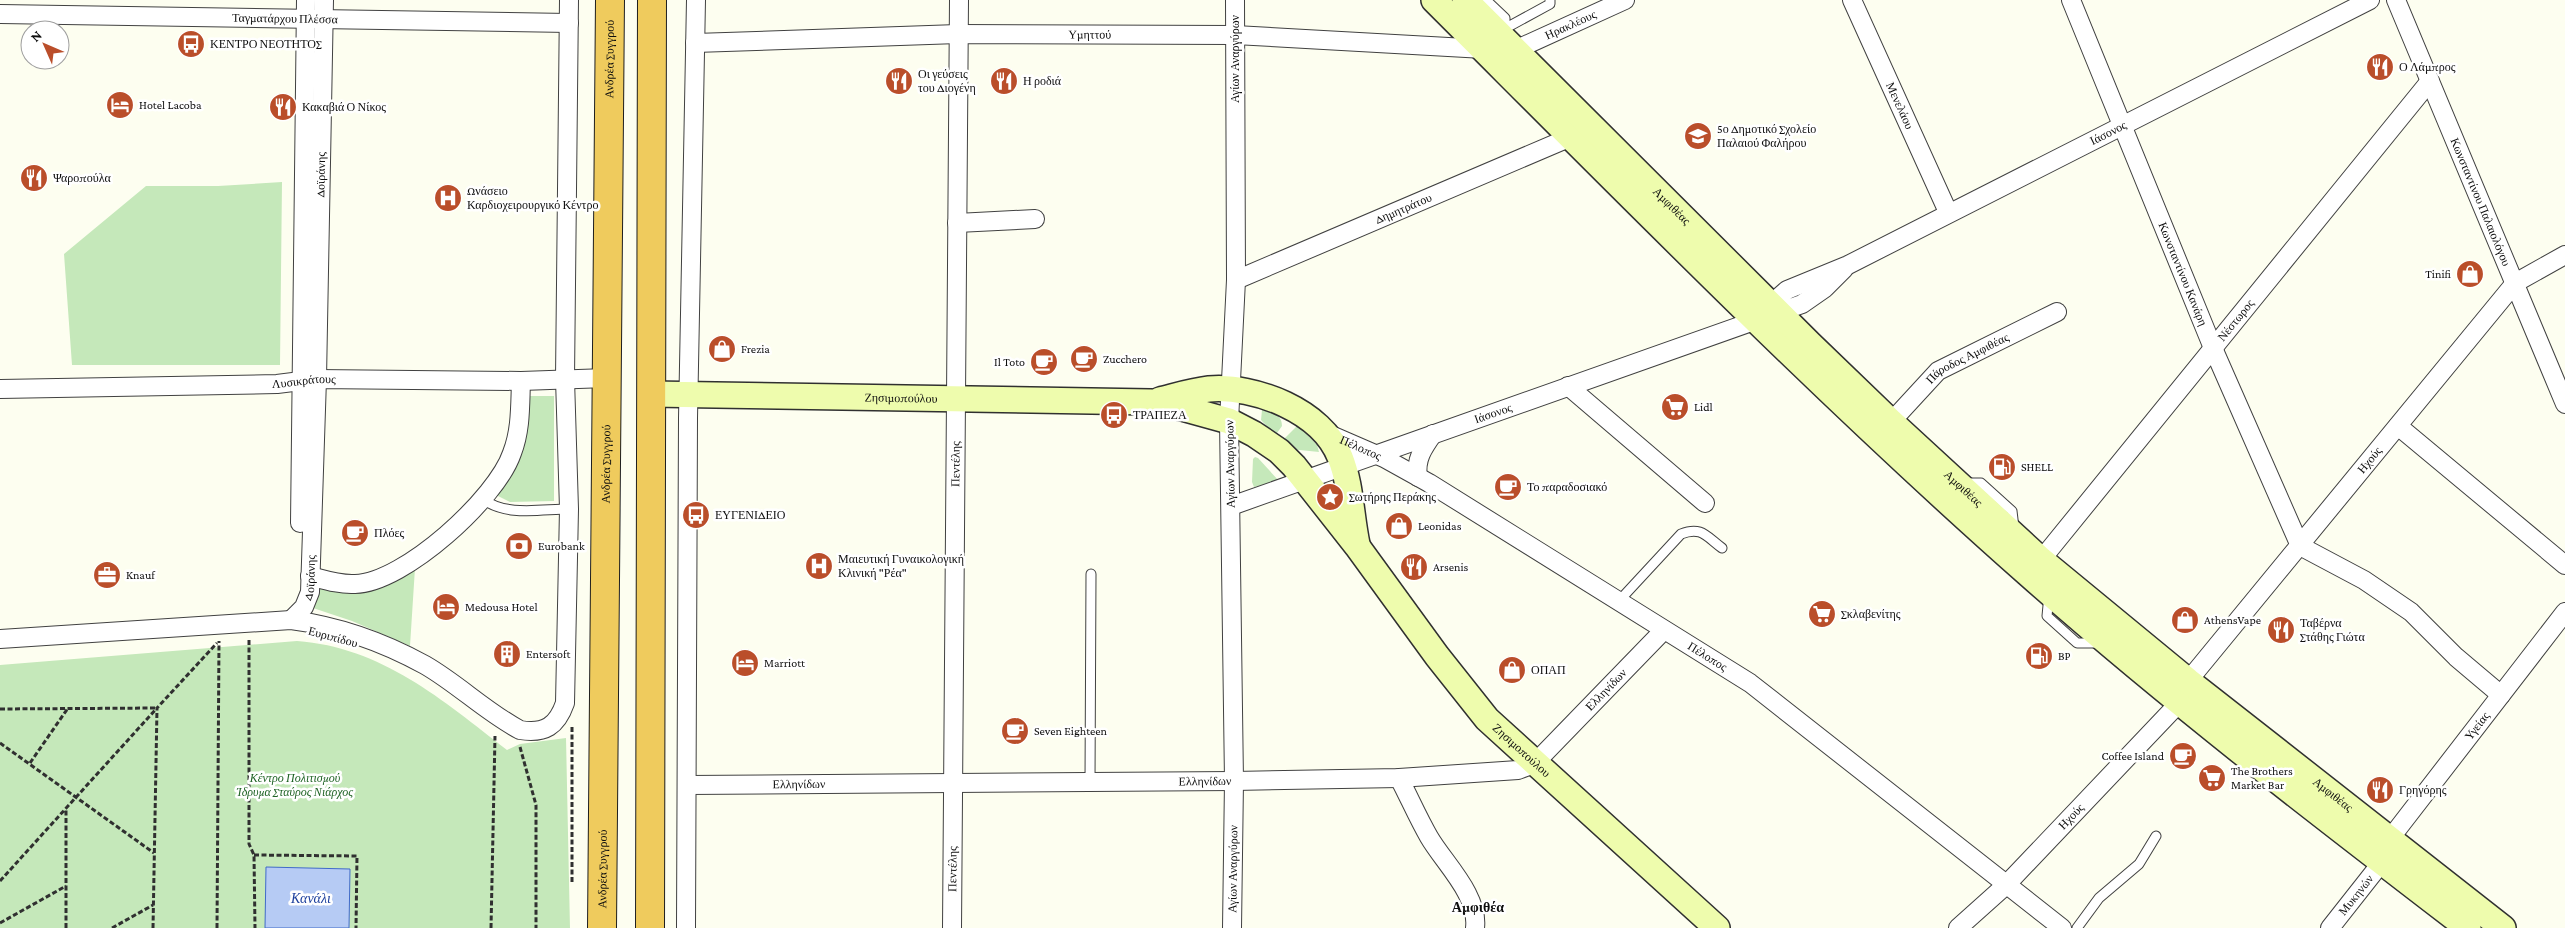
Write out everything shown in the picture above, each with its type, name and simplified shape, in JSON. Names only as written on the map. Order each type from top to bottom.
[{"type":"highway","name":"Ανδρέα Συγγρού","points":[[602,928],[610,0]]},
{"type":"highway","points":[[650,928],[652,0]]},
{"type":"main road","name":"Αμφιθέας","points":[[1434,0],[1502,41],[1571,137],[1891,422],[2184,692],[2385,851],[2468,928]]},
{"type":"main road","name":"Αμφιθέας","points":[[1466,0],[1502,41],[1768,312],[1907,464],[2049,593],[2108,643],[2184,692]]},
{"type":"main road","name":"Ζησιμοπούλου","points":[[1151,402],[1209,389],[1245,390],[1273,399],[1304,416],[1323,432],[1332,443],[1343,466],[1357,546]]},
{"type":"main road","name":"Ζησιμοπούλου","points":[[651,394],[1151,402],[1201,412],[1229,421],[1254,434],[1278,451],[1304,480],[1357,546],[1477,707],[1534,764],[1717,928]]},
{"type":"main road","name":"Αμφιθέας","points":[[2385,851],[2503,928]]},
{"type":"street","name":"Δοϊράνης","points":[[291,620],[304,607],[310,592],[306,0]]},
{"type":"street","name":"Δοϊράνης","points":[[291,620],[298,605],[299,590],[310,380],[324,0]]},
{"type":"street","points":[[565,703],[569,509],[565,379],[569,0]]},
{"type":"street","points":[[686,928],[689,394],[696,0]]},
{"type":"street","name":"Πεντέλης","points":[[952,928],[958,0]]},
{"type":"street","name":"Αγίων Αναργύρων","points":[[1232,928],[1234,781],[1229,421],[1236,280],[1235,0]]},
{"type":"street","name":"Ηρακλέους","points":[[1502,41],[1626,0]]},
{"type":"street","name":"Μενελάου","points":[[1852,0],[1948,212]]},
{"type":"street","name":"Κωνσταντίνου Κανάρη","points":[[2071,0],[2213,348],[2300,546]]},
{"type":"street","name":"Κωνσταντίνου Παλαιολόγου","points":[[2396,0],[2565,404]]},
{"type":"street","name":"Ιάσονος","points":[[1231,506],[1568,386],[1768,312],[1802,304],[1817,295],[1848,265],[2358,2]]},
{"type":"street","name":"Ταγματάρχου Πλέσσα","points":[[0,14],[569,23]]},
{"type":"street","name":"Υμηττού","points":[[695,44],[958,34],[1235,34],[1502,41]]},
{"type":"street","name":"Νέστωρος","points":[[2041,560],[2430,81]]},
{"type":"street","name":"Δημητράτου","points":[[1236,280],[1571,137]]},
{"type":"street","points":[[958,223],[1035,219]]},
{"type":"street","name":"Ηχούς","points":[[1958,928],[2006,885],[2184,692],[2514,283],[2565,254]]},
{"type":"street","name":"Πάροδος Αμφιθέας","points":[[1891,422],[1938,371],[2057,312]]},
{"type":"street","name":"Λυσικράτους","points":[[0,389],[310,380],[521,381],[607,378]]},
{"type":"street","points":[[310,576],[334,582],[357,584],[383,576],[436,544],[463,521],[483,499],[500,476],[512,455],[519,431],[521,381]]},
{"type":"street","points":[[1568,386],[1705,503]]},
{"type":"street","points":[[2398,426],[2565,565]]},
{"type":"street","name":"Πέλοπος","points":[[1323,432],[1375,454],[1418,478],[1750,683],[2062,928]]},
{"type":"street","points":[[1418,478],[1416,468],[1421,451],[1433,434]]},
{"type":"street","points":[[2300,546],[2364,580],[2411,612],[2456,657],[2502,695]]},
{"type":"street","name":"Υγείας","points":[[2385,851],[2565,612]]},
{"type":"street","name":"Ευριπίδου","points":[[0,639],[291,620],[339,628],[416,661],[520,730],[547,729],[556,723],[565,703]]},
{"type":"street","name":"Ελληνίδων","points":[[687,785],[954,785],[1234,781],[1399,778],[1518,770],[1534,764],[1664,630]]},
{"type":"street","points":[[1399,778],[1429,838],[1449,864],[1466,893],[1476,920],[1475,928]]},
{"type":"street","name":"Μυκηνών","points":[[2330,928],[2385,851]]},
{"type":"lane","points":[[1486,0],[1505,18],[1502,41]]},
{"type":"lane","points":[[1502,41],[1550,4],[1550,0]]},
{"type":"lane","points":[[483,499],[492,506],[507,510],[569,509]]},
{"type":"lane","points":[[1618,602],[1681,534],[1692,530],[1700,530],[1722,548]]},
{"type":"lane","points":[[1090,782],[1091,574]]},
{"type":"lane","points":[[2078,928],[2099,898],[2139,864],[2156,836]]},
{"type":"path","points":[[249,638],[249,844],[254,855],[255,928]]},
{"type":"path","points":[[0,881],[219,641],[218,928]]},
{"type":"path","points":[[565,703],[573,732],[572,883]]},
{"type":"path","points":[[0,708],[157,708]]},
{"type":"path","points":[[30,764],[68,708]]},
{"type":"path","points":[[153,928],[157,708]]},
{"type":"path","points":[[491,928],[494,728]]},
{"type":"path","points":[[565,736],[573,732]]},
{"type":"path","points":[[0,743],[77,796],[154,854]]},
{"type":"path","points":[[516,743],[520,746],[527,746]]},
{"type":"path","points":[[520,746],[536,805],[536,928]]},
{"type":"path","points":[[66,808],[66,928]]},
{"type":"path","points":[[254,855],[357,856],[356,928]]},
{"type":"path","points":[[0,923],[66,886]]},
{"type":"path","points":[[112,928],[153,905]]},
{"type":"green space","points":[[282,182],[280,365],[72,365],[64,254],[146,186],[218,186]]},
{"type":"green space","points":[[525,396],[554,396],[554,501],[510,502],[494,494]]},
{"type":"green space","points":[[1262,410],[1278,416],[1282,422],[1282,426],[1277,433],[1274,434],[1261,420]]},
{"type":"green space","points":[[1298,425],[1317,445],[1319,452],[1290,449],[1282,441]]},
{"type":"green space","points":[[1255,457],[1279,481],[1254,487],[1252,482],[1253,459]]},
{"type":"green space","points":[[415,568],[410,646],[352,621],[313,608],[318,586]]},
{"type":"green space","name":"Κέντρο Πολιτισμού Ίδρυμα Σταύρος Νιάρχος","points":[[297,641],[328,645],[383,665],[435,695],[507,750],[520,744],[566,738],[570,928],[0,928],[0,665]]},
{"type":"water","name":"Κανάλι","points":[[266,867],[350,869],[349,928],[265,928]]},
{"type":"place","name":"ΚΕΝΤΡΟ ΝΕΟΤΗΤΟΣ","points":[[191,44]]},
{"type":"place","name":"Ο Λάμπρος","points":[[2380,67]]},
{"type":"place","name":"Οι γεύσεις του Διογένη","points":[[899,81]]},
{"type":"place","name":"Η ροδιά","points":[[1004,81]]},
{"type":"place","name":"Hotel Lacoba","points":[[120,105]]},
{"type":"place","name":"Κακαβιά Ο Νίκος","points":[[283,107]]},
{"type":"place","name":"5ο Δημοτικό Σχολείο Παλαιού Φαλήρου","points":[[1698,136]]},
{"type":"place","name":"Ψαροπούλα","points":[[34,178]]},
{"type":"place","name":"Ωνάσειο Καρδιοχειρουργικό Κέντρο","points":[[448,198]]},
{"type":"place","name":"Tinifi","points":[[2470,274]]},
{"type":"place","name":"Frezia","points":[[722,349]]},
{"type":"place","name":"Zucchero","points":[[1084,359]]},
{"type":"place","name":"Il Toto","points":[[1044,362]]},
{"type":"place","name":"Lidl","points":[[1675,407]]},
{"type":"place","name":"ΤΡΑΠΕΖΑ","points":[[1114,415]]},
{"type":"place","name":"SHELL","points":[[2002,467]]},
{"type":"place","name":"Το παραδοσιακό","points":[[1508,487]]},
{"type":"place","name":"Σωτήρης Περάκης","points":[[1330,497]]},
{"type":"place","name":"ΕΥΓΕΝΙΔΕΙΟ","points":[[696,515]]},
{"type":"place","name":"Leonidas","points":[[1399,526]]},
{"type":"place","name":"Πλόες","points":[[355,533]]},
{"type":"place","name":"Eurobank","points":[[519,546]]},
{"type":"place","name":"Μαιευτική Γυναικολογική Κλινική \"Ρέα\"","points":[[819,566]]},
{"type":"place","name":"Arsenis","points":[[1414,567]]},
{"type":"place","name":"Knauf","points":[[107,575]]},
{"type":"place","name":"Medousa Hotel","points":[[446,607]]},
{"type":"place","name":"Σκλαβενίτης","points":[[1822,614]]},
{"type":"place","name":"AthensVape","points":[[2185,620]]},
{"type":"place","name":"Ταβέρνα Στάθης Γιώτα","points":[[2281,630]]},
{"type":"place","name":"Entersoft","points":[[507,654]]},
{"type":"place","name":"BP","points":[[2039,656]]},
{"type":"place","name":"Marriott","points":[[745,663]]},
{"type":"place","name":"ΟΠΑΠ","points":[[1512,670]]},
{"type":"place","name":"Seven Eighteen","points":[[1015,731]]},
{"type":"place","name":"Coffee Island","points":[[2183,756]]},
{"type":"place","name":"The Brothers Market Bar","points":[[2212,778]]},
{"type":"place","name":"Γρηγόρης","points":[[2380,790]]},
{"type":"district","name":"Αμφιθέα","points":[[1478,907]]}]
